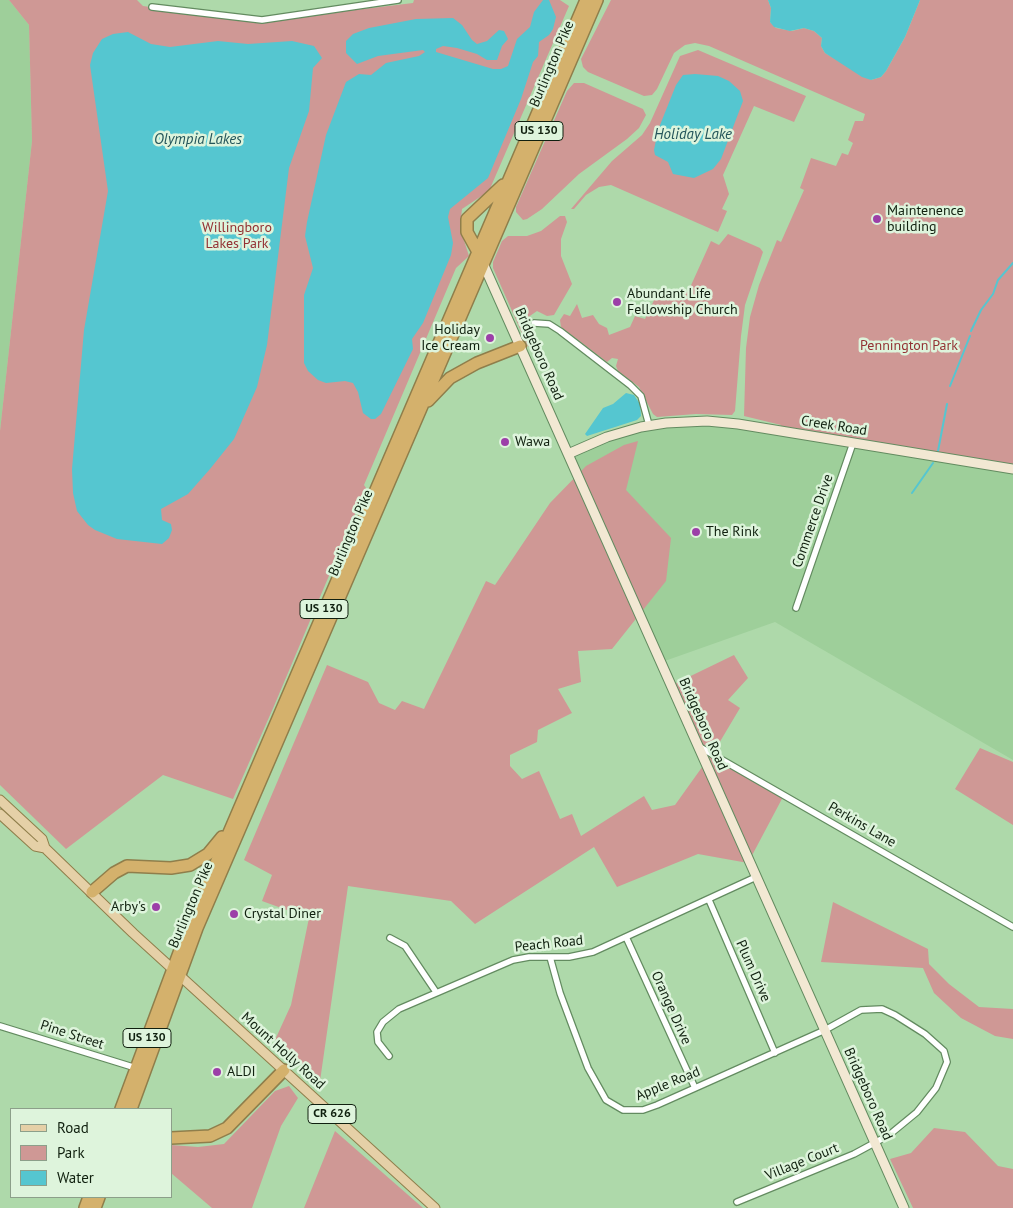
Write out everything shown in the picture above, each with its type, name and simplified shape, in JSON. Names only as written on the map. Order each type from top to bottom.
[{"type":"highway","name":"Burlington Pike","points":[[121,1108],[176,971],[421,407],[509,178],[586,0]]},
{"type":"highway","name":"Burlington Pike","points":[[131,1108],[176,971],[231,826],[480,257],[597,0]]},
{"type":"highway","points":[[480,257],[467,232],[467,219],[509,178]]},
{"type":"highway","points":[[421,407],[450,378],[477,363],[520,346]]},
{"type":"highway","points":[[92,892],[114,873],[127,866],[162,868],[190,865],[208,854],[231,826]]},
{"type":"highway","points":[[172,1138],[210,1136],[227,1128],[284,1070]]},
{"type":"main road","name":"CR 626","points":[[0,800],[42,839],[45,848],[133,933],[176,971]]},
{"type":"main road","name":"CR 626","points":[[0,814],[35,846],[45,848]]},
{"type":"main road","name":"Mount Holly Road","points":[[176,971],[435,1208]]},
{"type":"street","points":[[152,7],[262,20],[398,0]]},
{"type":"street","name":"Bridgeboro Road","points":[[480,257],[904,1208]]},
{"type":"street","points":[[534,323],[549,324],[560,331],[630,385],[641,396],[649,425]]},
{"type":"street","name":"Creek Road","points":[[568,454],[607,437],[649,425],[680,421],[716,421],[1013,469]]},
{"type":"street","name":"Commerce Drive","points":[[796,608],[853,443]]},
{"type":"street","name":"Perkins Lane","points":[[698,746],[1013,926]]},
{"type":"street","name":"Peach Road","points":[[389,1056],[380,1047],[376,1037],[383,1022],[399,1009],[513,960],[529,957],[569,957],[593,952],[756,877]]},
{"type":"street","name":"Plum Drive","points":[[709,900],[775,1053]]},
{"type":"street","points":[[390,938],[405,946],[436,992]]},
{"type":"street","name":"Orange Drive","points":[[626,938],[694,1088]]},
{"type":"street","name":"Apple Road","points":[[550,957],[579,1046],[594,1082],[606,1100],[623,1110],[636,1111],[657,1105],[825,1030]]},
{"type":"street","name":"Village Court","points":[[737,1202],[876,1144],[901,1126],[927,1101],[943,1075],[947,1062],[944,1051],[932,1039],[908,1022],[882,1009],[861,1010],[825,1030]]},
{"type":"street","name":"Pine Street","points":[[0,1026],[136,1068]]},
{"type":"shaded area","points":[[0,0],[9,0],[29,25],[32,141],[0,431]]},
{"type":"shaded area","points":[[716,421],[1013,469],[1013,760],[775,622],[659,663],[568,454],[619,433]]},
{"type":"green space","name":"Willingboro Lakes Park","points":[[9,0],[137,0],[143,6],[256,22],[413,3],[414,0],[560,0],[569,6],[489,191],[462,209],[460,228],[469,256],[456,268],[364,485],[366,488],[233,799],[163,775],[66,849],[0,785],[0,431],[32,141],[29,25]]},
{"type":"green space","name":"Pennington Park","points":[[611,0],[768,0],[771,8],[770,22],[776,28],[792,31],[804,28],[814,31],[822,38],[821,46],[825,53],[871,80],[881,77],[886,71],[905,37],[920,0],[1013,0],[1013,469],[780,430],[781,425],[744,416],[746,348],[750,317],[759,285],[777,240],[781,242],[804,190],[800,188],[811,158],[836,166],[842,153],[848,155],[853,143],[848,140],[855,121],[863,121],[865,114],[709,46],[695,43],[685,45],[674,53],[657,89],[652,95],[644,96],[588,72],[583,67],[581,59]]},
{"type":"green space","points":[[698,50],[806,96],[794,122],[754,106],[723,175],[729,194],[722,209],[727,211],[718,232],[611,185],[599,187],[586,195],[574,209],[571,209],[612,161],[642,135],[650,123],[680,56]]},
{"type":"green space","points":[[574,83],[584,83],[643,109],[646,115],[639,128],[627,139],[579,174],[542,209],[523,220],[516,212],[516,207],[567,91]]},
{"type":"green space","points":[[560,216],[565,216],[567,222],[561,239],[561,256],[572,284],[554,315],[547,316],[537,311],[527,318],[525,328],[533,336],[528,347],[493,268],[493,262],[502,241],[508,236],[527,236],[541,231]]},
{"type":"green space","points":[[728,234],[760,248],[763,252],[745,305],[735,411],[732,415],[696,414],[657,417],[653,414],[639,387],[618,371],[616,366],[618,359],[612,358],[607,362],[561,327],[560,320],[564,314],[570,316],[577,304],[582,318],[593,315],[599,324],[607,328],[609,335],[630,327],[635,316],[645,319],[658,292],[672,299],[677,298],[684,291],[688,292],[711,241],[719,245]]},
{"type":"green space","points":[[638,441],[626,490],[671,538],[666,581],[612,649],[578,651],[581,682],[558,689],[572,713],[538,730],[537,742],[510,755],[510,766],[522,779],[539,771],[560,819],[572,814],[581,836],[644,796],[652,810],[675,805],[705,763],[670,686],[734,655],[748,678],[728,700],[740,708],[712,755],[784,795],[748,863],[698,854],[617,887],[594,847],[475,924],[451,901],[348,886],[320,1081],[275,1040],[291,1005],[309,918],[262,901],[272,875],[244,860],[327,665],[368,682],[379,703],[395,710],[402,701],[424,709],[486,581],[495,585],[550,503],[586,466],[624,445]]},
{"type":"green space","points":[[980,748],[1013,762],[1013,825],[955,789]]},
{"type":"green space","points":[[833,902],[928,949],[929,964],[949,984],[979,1007],[1013,1009],[1013,1039],[995,1036],[961,1018],[934,993],[923,968],[821,962]]},
{"type":"green space","points":[[289,1086],[298,1098],[281,1126],[252,1208],[212,1208],[172,1174],[172,1145],[198,1147],[224,1144],[275,1091]]},
{"type":"green space","points":[[934,1128],[965,1132],[998,1166],[1013,1169],[1013,1208],[913,1208],[890,1159],[911,1153]]},
{"type":"green space","points":[[335,1131],[423,1208],[304,1208]]},
{"type":"water","points":[[543,0],[549,0],[556,17],[553,29],[549,35],[539,42],[538,56],[533,62],[521,99],[488,178],[450,209],[448,217],[453,243],[451,255],[423,323],[412,339],[413,349],[381,414],[375,419],[371,419],[363,413],[358,392],[353,383],[345,381],[326,383],[318,380],[308,371],[304,363],[304,295],[313,268],[305,236],[307,222],[326,135],[346,82],[359,74],[371,75],[386,63],[419,56],[425,52],[423,50],[378,56],[357,64],[346,53],[346,41],[353,34],[369,28],[416,19],[453,18],[462,25],[477,44],[487,41],[499,30],[504,31],[508,39],[502,46],[497,60],[487,60],[477,54],[443,46],[436,49],[436,52],[493,69],[501,69],[508,66],[517,39],[530,27],[534,12]]},
{"type":"water","points":[[768,0],[920,0],[905,37],[886,71],[881,77],[871,80],[862,77],[825,53],[821,46],[822,38],[814,31],[804,28],[790,31],[774,27],[770,22],[771,8]]},
{"type":"water","name":"Olympia Lakes","points":[[128,32],[151,44],[170,47],[218,41],[248,44],[292,41],[314,46],[322,58],[313,68],[309,111],[289,168],[267,345],[257,387],[234,439],[188,494],[161,509],[162,520],[171,524],[172,530],[169,538],[162,544],[117,539],[95,530],[88,525],[77,511],[73,493],[72,469],[84,330],[108,191],[90,65],[93,53],[102,39],[113,34]]},
{"type":"water","name":"Holiday Lake","points":[[683,75],[718,76],[729,81],[740,91],[743,101],[721,159],[713,169],[694,178],[673,174],[668,162],[655,155],[654,150],[658,130],[676,85]]},
{"type":"water","points":[[626,393],[634,395],[640,404],[641,416],[637,420],[587,436],[585,434],[603,408],[613,404]]},
{"type":"waterway","points":[[971,331],[981,310],[993,294],[998,280],[1013,263]]},
{"type":"waterway","points":[[950,386],[970,336]]},
{"type":"waterway","points":[[938,451],[947,404]]},
{"type":"waterway","points":[[912,493],[933,463]]},
{"type":"place","name":"Maintenence building","points":[[877,219]]},
{"type":"place","name":"Abundant Life Fellowship Church","points":[[617,302]]},
{"type":"place","name":"Holiday Ice Cream","points":[[490,338]]},
{"type":"place","name":"Wawa","points":[[505,442]]},
{"type":"place","name":"The Rink","points":[[696,532]]},
{"type":"place","name":"Arby's","points":[[156,907]]},
{"type":"place","name":"Crystal Diner","points":[[234,914]]},
{"type":"place","name":"ALDI","points":[[217,1072]]}]
